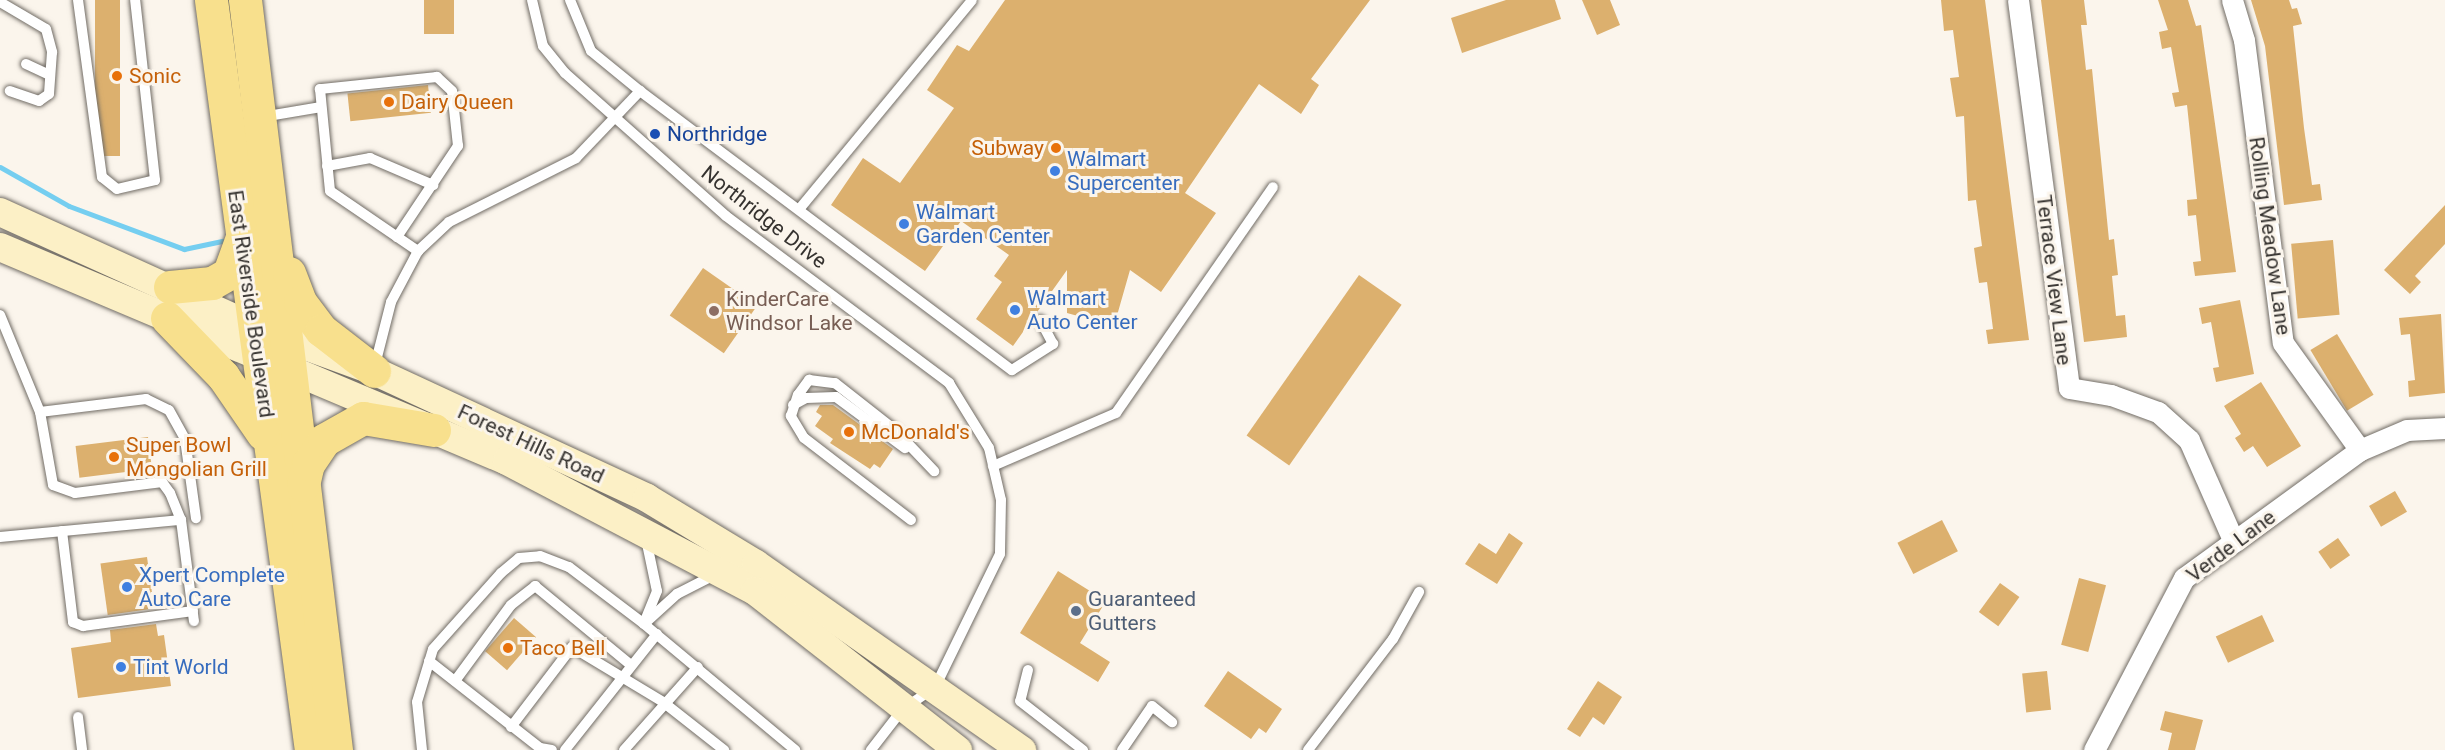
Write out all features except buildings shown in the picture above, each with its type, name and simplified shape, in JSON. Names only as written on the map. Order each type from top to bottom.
[{"type":"main road","name":"East Riverside Boulevard","points":[[211,0],[311,750]]},
{"type":"main road","name":"East Riverside Boulevard","points":[[245,0],[262,117],[302,490],[336,750]]},
{"type":"main road","points":[[271,203],[300,302],[321,330],[374,371]]},
{"type":"main road","points":[[239,216],[240,248],[229,273],[169,303],[237,394],[272,453]]},
{"type":"main road","points":[[302,490],[308,464],[324,440],[363,418],[434,430]]},
{"type":"street","name":"Terrace View Lane","points":[[2018,0],[2068,388],[2111,395],[2158,412],[2189,440],[2234,542]]},
{"type":"street","name":"Rolling Meadow Lane","points":[[2232,0],[2244,40],[2283,343],[2360,450]]},
{"type":"street","name":"Forest Hills Road","points":[[0,212],[169,303]]},
{"type":"street","name":"Forest Hills Road","points":[[0,247],[169,303],[255,340],[434,430],[507,460],[755,591],[902,711],[958,750]]},
{"type":"street","name":"Forest Hills Road","points":[[288,356],[374,371],[647,498],[756,564],[1022,750]]},
{"type":"street","name":"Verde Lane","points":[[2094,750],[2184,578],[2360,450],[2407,430],[2445,428]]},
{"type":"lane","points":[[78,0],[102,177],[117,189],[155,180],[135,0]]},
{"type":"lane","name":"Northridge Drive","points":[[531,0],[543,46],[615,117],[726,216],[949,383],[989,448],[1001,500],[1000,554],[935,687]]},
{"type":"lane","points":[[570,0],[591,51],[640,91],[801,207],[1012,370],[1053,344],[1040,320]]},
{"type":"lane","points":[[801,207],[972,0]]},
{"type":"lane","points":[[0,2],[46,29],[50,75],[49,94],[39,101],[9,91]]},
{"type":"lane","points":[[26,64],[50,75]]},
{"type":"lane","points":[[397,237],[458,146],[452,91],[437,77],[320,89],[330,191],[397,237],[418,251]]},
{"type":"lane","points":[[374,371],[391,302],[418,251],[449,222],[576,158],[640,91]]},
{"type":"lane","points":[[262,117],[321,107]]},
{"type":"lane","points":[[327,166],[370,158],[433,184]]},
{"type":"lane","points":[[993,466],[1116,413],[1273,187]]},
{"type":"lane","points":[[0,315],[40,412],[53,485],[75,493],[162,482],[181,520],[194,616],[83,627],[73,622],[62,531]]},
{"type":"lane","points":[[793,405],[806,398],[836,398],[933,471],[895,429],[835,383],[809,380],[793,405],[794,425],[804,438],[911,520]]},
{"type":"lane","points":[[40,412],[146,399],[169,410],[185,439],[196,518]]},
{"type":"lane","points":[[0,537],[181,520]]},
{"type":"lane","points":[[644,533],[657,591],[644,624]]},
{"type":"lane","points":[[422,750],[417,702],[429,661],[450,628],[519,558],[540,556],[569,567],[644,624],[795,750]]},
{"type":"lane","points":[[644,624],[677,594],[720,573]]},
{"type":"lane","points":[[454,681],[511,605],[536,586],[631,665]]},
{"type":"lane","points":[[1308,750],[1393,639],[1419,592]]},
{"type":"lane","points":[[565,750],[622,675],[657,634]]},
{"type":"lane","points":[[511,726],[572,646],[663,702],[724,750]]},
{"type":"lane","points":[[429,661],[540,748],[552,750]]},
{"type":"lane","points":[[624,750],[663,702],[698,667]]},
{"type":"lane","points":[[1028,670],[1020,701],[1083,750]]},
{"type":"lane","points":[[872,750],[902,711],[935,687]]},
{"type":"lane","points":[[1122,750],[1152,706],[1172,722]]},
{"type":"lane","points":[[78,717],[82,750]]},
{"type":"waterway","points":[[0,167],[69,206],[184,249],[223,241]]},
{"type":"place","name":"Sonic","points":[[117,76]]},
{"type":"place","name":"Dairy Queen","points":[[389,102]]},
{"type":"place","name":"Northridge","points":[[655,134]]},
{"type":"place","name":"Subway","points":[[1056,148]]},
{"type":"place","name":"Walmart Supercenter","points":[[1055,171]]},
{"type":"place","name":"Walmart Garden Center","points":[[904,224]]},
{"type":"place","name":"Walmart Auto Center","points":[[1015,310]]},
{"type":"place","name":"KinderCare Windsor Lake","points":[[714,311]]},
{"type":"place","name":"McDonald's","points":[[849,432]]},
{"type":"place","name":"Super Bowl Mongolian Grill","points":[[114,457]]},
{"type":"place","name":"Xpert Complete Auto Care","points":[[127,587]]},
{"type":"place","name":"Guaranteed Gutters","points":[[1076,611]]},
{"type":"place","name":"Taco Bell","points":[[508,648]]},
{"type":"place","name":"Tint World","points":[[121,667]]}]
